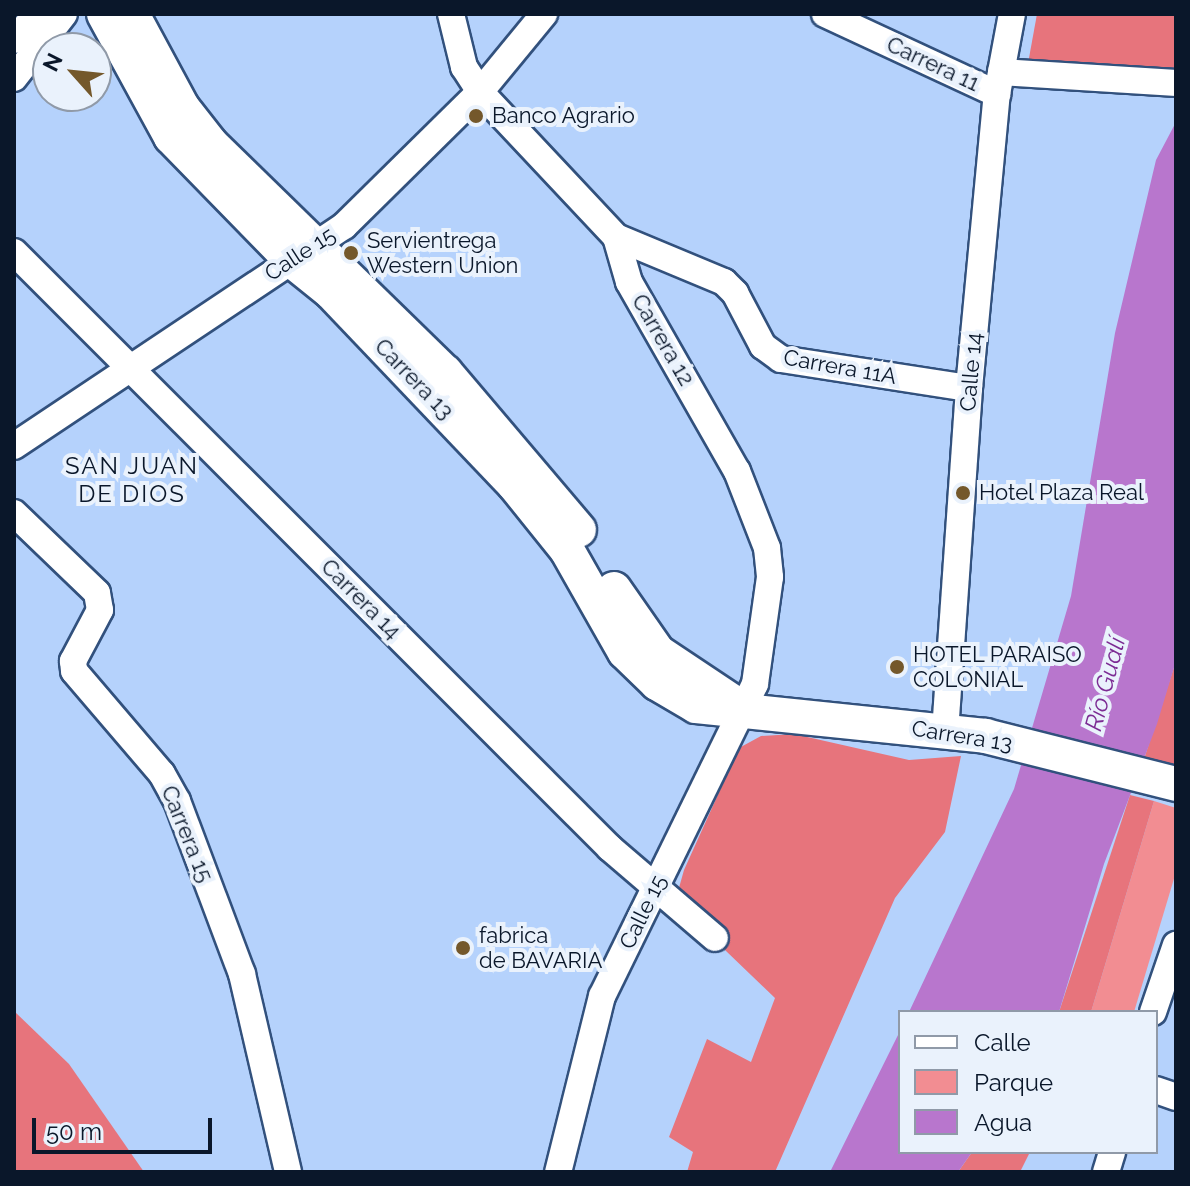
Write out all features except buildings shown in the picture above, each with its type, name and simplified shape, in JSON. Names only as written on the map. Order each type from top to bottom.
[{"type":"street","points":[[14,40],[37,14]]},
{"type":"street","points":[[14,78],[64,14]]},
{"type":"street","name":"Carrera 13","points":[[104,14],[171,137],[445,372],[544,482],[658,652],[744,708],[985,736],[1174,783]]},
{"type":"street","name":"Carrera 13","points":[[132,14],[182,107],[302,251]]},
{"type":"street","name":"Carrera 12","points":[[451,14],[464,67],[480,92],[616,237],[629,282],[737,471],[767,548],[770,577],[755,684],[744,708]]},
{"type":"street","name":"Calle 15","points":[[14,446],[302,251],[344,226],[480,92],[544,14]]},
{"type":"street","name":"Carrera 11","points":[[825,14],[999,83],[1143,77],[1176,83]]},
{"type":"street","name":"Calle 14","points":[[945,732],[969,388],[999,83],[1012,14]]},
{"type":"street","name":"Carrera 11A","points":[[616,237],[724,282],[735,293],[763,346],[781,359],[969,388]]},
{"type":"street","name":"Carrera 14","points":[[14,252],[655,887],[715,938]]},
{"type":"street","name":"Carrera 15","points":[[14,513],[97,593],[100,610],[73,661],[74,671],[162,774],[177,801],[242,974],[288,1172]]},
{"type":"street","name":"Calle 15","points":[[558,1172],[602,996],[744,708]]},
{"type":"street","points":[[1154,1010],[1176,945]]},
{"type":"green space","points":[[1154,801],[1176,808],[1176,872],[1135,1010],[1092,1010]]},
{"type":"shaded area","points":[[1037,14],[1176,14],[1176,78],[1027,69]]},
{"type":"shaded area","points":[[1176,661],[1176,772],[1143,762]]},
{"type":"shaded area","points":[[794,734],[909,760],[961,756],[945,832],[895,898],[775,1172],[687,1172],[693,1152],[669,1137],[707,1039],[751,1062],[775,998],[675,902],[684,870],[739,748],[761,736]]},
{"type":"shaded area","points":[[1130,795],[1154,801],[1092,1010],[1060,1010]]},
{"type":"shaded area","points":[[14,1011],[69,1064],[144,1172],[14,1172]]},
{"type":"shaded area","points":[[971,1154],[1029,1154],[1020,1172],[958,1172]]},
{"type":"water","name":"Río Gualí","points":[[1176,122],[1176,661],[1157,724],[1104,864],[1060,1010],[910,1010],[1014,789],[1071,596],[1115,333],[1156,160]]},
{"type":"water","points":[[898,1035],[898,1154],[971,1154],[958,1172],[830,1172]]},
{"type":"place","name":"Banco Agrario","points":[[476,116]]},
{"type":"place","name":"Servientrega Western Union","points":[[351,253]]},
{"type":"place","name":"Hotel Plaza Real","points":[[963,493]]},
{"type":"place","name":"HOTEL PARAISO COLONIAL","points":[[897,667]]},
{"type":"place","name":"fabrica de BAVARIA","points":[[463,948]]},
{"type":"district","name":"SAN JUAN DE DIOS","points":[[132,480]]}]
